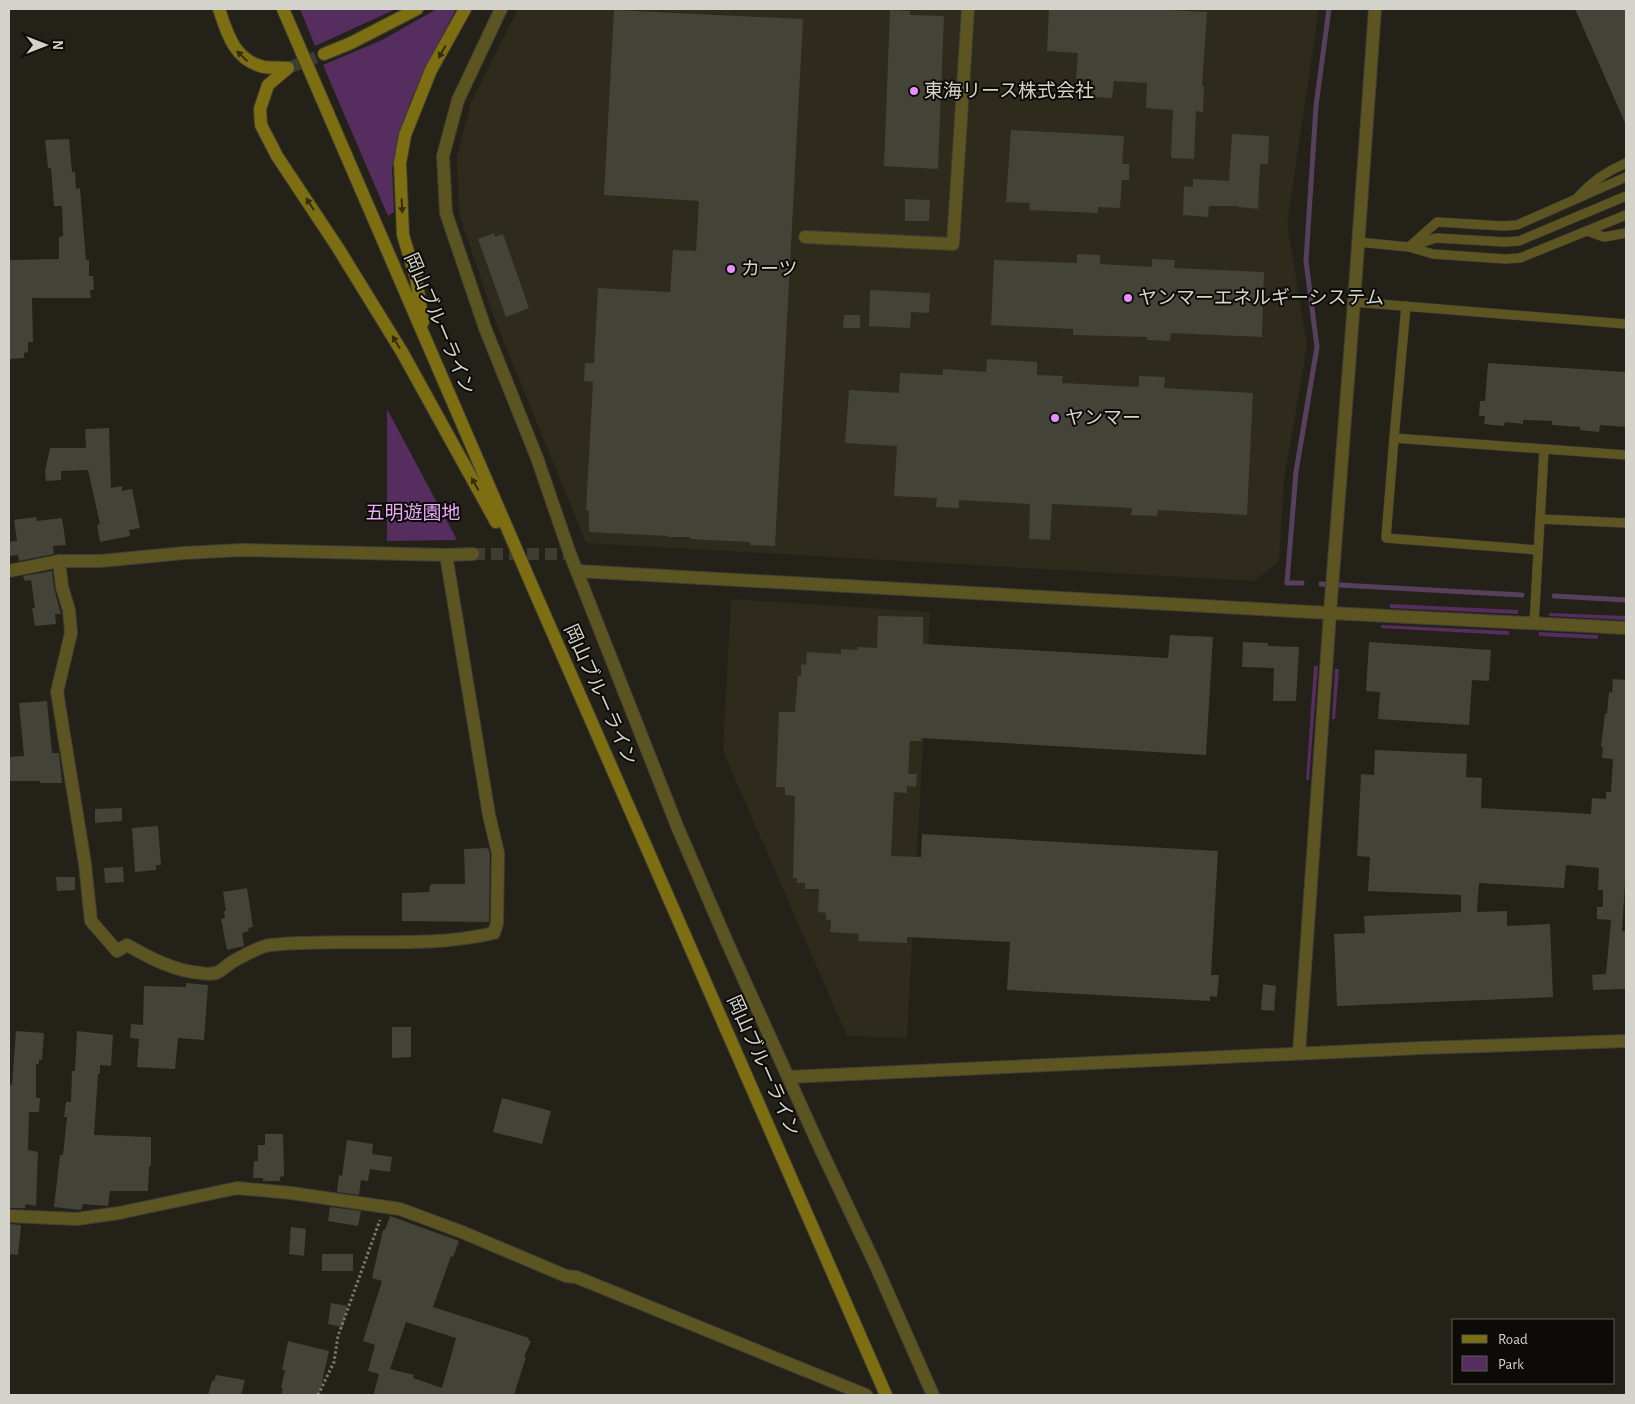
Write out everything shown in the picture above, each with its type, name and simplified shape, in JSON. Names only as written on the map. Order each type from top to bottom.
[{"type":"main road","points":[[219,9],[235,49],[248,62],[265,67],[288,68],[268,85],[260,108],[261,125],[277,156],[338,248],[402,352],[533,588]]},
{"type":"main road","name":"岡山ブルーライン","points":[[283,9],[533,588],[886,1395]]},
{"type":"main road","points":[[324,54],[417,9]]},
{"type":"main road","points":[[426,342],[416,278],[403,235],[400,163],[405,135],[432,70],[465,9]]},
{"type":"street","points":[[502,9],[458,100],[443,156],[446,213],[485,328],[537,458],[570,554],[677,826],[788,1077],[876,1266],[933,1395]]},
{"type":"street","points":[[805,237],[954,244],[968,9]]},
{"type":"street","points":[[1299,1053],[1375,9]]},
{"type":"street","points":[[9,571],[59,561],[100,561],[242,550],[473,554]]},
{"type":"street","points":[[59,561],[62,587],[69,610],[70,633],[57,692],[85,864],[91,921],[117,951],[127,945],[156,961],[178,969],[201,973],[217,973],[231,962],[267,945],[436,941],[476,937],[494,933],[497,923],[498,853],[489,815],[446,555]]},
{"type":"street","points":[[577,571],[1626,628]]},
{"type":"street","points":[[788,1077],[1299,1053],[1626,1041]]},
{"type":"street","points":[[9,1216],[78,1219],[119,1214],[237,1188],[292,1193],[400,1209],[462,1232],[566,1276],[576,1277],[841,1390],[866,1395]]},
{"type":"lane","points":[[1576,199],[1590,184],[1607,171],[1626,163]]},
{"type":"lane","points":[[1409,247],[1437,222],[1503,226],[1517,225],[1626,178]]},
{"type":"lane","points":[[1409,247],[1436,238],[1504,242],[1519,241],[1626,196]]},
{"type":"lane","points":[[1358,242],[1409,247],[1433,254],[1505,259],[1520,258],[1626,215]]},
{"type":"lane","points":[[1587,231],[1604,237],[1626,233]]},
{"type":"lane","points":[[1354,302],[1626,324]]},
{"type":"lane","points":[[1406,306],[1386,538],[1538,550]]},
{"type":"lane","points":[[1394,438],[1626,456]]},
{"type":"lane","points":[[1534,624],[1544,450]]},
{"type":"lane","points":[[1540,519],[1626,524]]},
{"type":"path","points":[[318,1395],[334,1362],[338,1336],[385,1208]]},
{"type":"shaded area","points":[[518,9],[1319,9],[1287,224],[1307,345],[1284,480],[1279,561],[1255,581],[586,543],[495,320],[459,213],[457,157],[471,103]]},
{"type":"shaded area","points":[[731,599],[930,612],[907,1038],[847,1036],[723,751]]},
{"type":"green space","points":[[300,9],[396,9],[315,46]]},
{"type":"green space","points":[[437,9],[456,9],[426,66],[398,135],[392,169],[394,212],[388,216],[323,65],[382,40]]},
{"type":"green space","name":"五明遊園地","points":[[387,409],[457,540],[387,541]]},
{"type":"green space","points":[[1390,604],[1518,610],[1518,614],[1390,608]]},
{"type":"green space","points":[[1549,613],[1626,616],[1626,620],[1549,616]]},
{"type":"green space","points":[[1381,625],[1509,631],[1509,635],[1381,628]]},
{"type":"green space","points":[[1539,632],[1598,635],[1598,639],[1539,636]]},
{"type":"green space","points":[[1314,666],[1318,666],[1309,780],[1306,780]]},
{"type":"green space","points":[[1335,669],[1339,669],[1335,719],[1332,719]]},
{"type":"building","points":[[1049,9],[1146,9],[1207,12],[1202,86],[1204,86],[1203,112],[1196,111],[1194,159],[1171,158],[1173,110],[1146,108],[1147,83],[1114,81],[1112,98],[1093,97],[1093,80],[1076,79],[1078,53],[1047,51]]},
{"type":"building","points":[[1575,9],[1626,9],[1626,125]]},
{"type":"building","name":"カーツ","points":[[614,10],[803,19],[775,546],[750,545],[750,542],[690,539],[690,537],[589,532],[589,511],[586,510],[593,382],[584,381],[585,363],[594,363],[598,288],[670,292],[673,250],[696,251],[699,201],[604,195]]},
{"type":"building","name":"東海リース株式会社","points":[[890,10],[910,11],[910,15],[944,16],[938,169],[884,166]]},
{"type":"building","points":[[1011,130],[1124,136],[1122,164],[1129,164],[1129,180],[1122,180],[1120,208],[1098,207],[1098,213],[1029,210],[1030,203],[1006,202]]},
{"type":"building","points":[[1232,134],[1269,136],[1268,164],[1260,164],[1258,209],[1238,206],[1209,206],[1208,217],[1183,215],[1184,186],[1193,187],[1193,179],[1229,181]]},
{"type":"building","points":[[69,139],[72,172],[75,172],[76,189],[80,188],[86,260],[89,260],[89,276],[93,276],[94,290],[90,290],[91,298],[32,298],[33,342],[28,342],[28,352],[24,353],[24,358],[9,359],[9,260],[59,259],[59,237],[63,236],[62,206],[54,206],[51,168],[48,168],[45,140]]},
{"type":"building","points":[[905,199],[930,200],[929,221],[905,221]]},
{"type":"building","points":[[494,233],[495,237],[503,234],[529,308],[506,317],[478,239]]},
{"type":"building","name":"ヤンマーエネルギーシステム","points":[[1077,254],[1100,255],[1100,264],[1152,267],[1152,259],[1175,260],[1174,268],[1264,272],[1262,337],[1171,333],[1170,341],[1147,340],[1147,337],[1073,335],[1073,329],[991,325],[994,260],[1077,263]]},
{"type":"building","points":[[870,290],[930,293],[929,313],[911,312],[910,328],[869,326]]},
{"type":"building","points":[[844,315],[860,315],[860,328],[843,328]]},
{"type":"building","name":"ヤンマー","points":[[987,359],[1037,362],[1037,375],[1063,376],[1062,383],[1139,387],[1139,376],[1165,377],[1164,388],[1253,393],[1247,515],[1158,510],[1157,516],[1131,515],[1132,508],[1052,504],[1050,540],[1029,539],[1030,504],[959,500],[959,508],[936,507],[937,498],[894,496],[897,446],[845,443],[849,390],[899,393],[900,373],[943,375],[943,369],[986,372]]},
{"type":"building","points":[[1488,363],[1626,372],[1626,427],[1600,425],[1599,432],[1580,430],[1580,427],[1552,425],[1552,421],[1523,420],[1523,424],[1505,422],[1504,426],[1484,424],[1485,416],[1479,416],[1480,401],[1485,401]]},
{"type":"building","points":[[109,428],[111,488],[122,486],[122,491],[132,489],[140,528],[129,530],[130,536],[100,542],[97,525],[100,524],[88,470],[61,471],[61,480],[46,481],[45,471],[50,448],[86,448],[85,429]]},
{"type":"building","points":[[36,517],[37,521],[62,518],[66,545],[53,546],[54,554],[19,561],[18,555],[9,556],[9,542],[17,541],[14,520]]},
{"type":"building","points":[[52,571],[54,588],[61,614],[55,614],[56,624],[35,626],[32,608],[35,608],[31,580],[25,581],[23,576]]},
{"type":"building","points":[[878,616],[923,617],[923,644],[1168,658],[1170,635],[1213,637],[1206,755],[921,738],[921,741],[910,741],[908,774],[917,774],[916,787],[907,786],[907,793],[894,792],[891,856],[921,857],[922,834],[1218,851],[1211,975],[1219,975],[1217,997],[1210,996],[1210,1001],[1007,990],[1010,942],[907,937],[907,943],[858,941],[859,934],[830,932],[831,920],[826,920],[826,913],[818,912],[819,889],[805,889],[805,883],[797,883],[797,878],[793,878],[795,796],[785,795],[785,787],[776,787],[779,712],[795,712],[798,676],[801,676],[801,664],[806,665],[807,652],[841,654],[841,649],[857,650],[858,647],[877,648]]},
{"type":"building","points":[[1243,642],[1268,643],[1268,646],[1299,647],[1296,701],[1273,701],[1274,668],[1242,667]]},
{"type":"building","points":[[1369,642],[1491,650],[1489,681],[1472,680],[1469,725],[1378,719],[1380,692],[1366,691]]},
{"type":"building","points":[[1613,679],[1626,680],[1626,869],[1622,931],[1625,931],[1626,935],[1626,989],[1593,990],[1592,975],[1606,974],[1611,920],[1597,919],[1597,907],[1603,907],[1603,890],[1598,890],[1599,868],[1566,865],[1564,888],[1479,883],[1477,912],[1507,911],[1507,926],[1550,924],[1553,997],[1337,1006],[1334,934],[1365,933],[1364,916],[1461,912],[1461,895],[1368,891],[1370,857],[1357,856],[1361,774],[1374,775],[1375,750],[1467,754],[1466,777],[1482,778],[1481,808],[1591,814],[1592,798],[1606,799],[1606,792],[1611,792],[1613,759],[1602,758],[1603,747],[1601,747],[1605,713],[1607,714],[1609,692],[1612,693]]},
{"type":"building","points":[[47,701],[52,753],[59,753],[62,783],[9,781],[9,757],[24,756],[19,703]]},
{"type":"building","points":[[122,808],[122,821],[95,823],[95,809]]},
{"type":"building","points":[[158,826],[161,865],[156,865],[156,870],[135,872],[132,828]]},
{"type":"building","points":[[488,848],[490,854],[489,922],[402,921],[402,893],[429,892],[430,885],[432,884],[465,884],[464,849]]},
{"type":"building","points":[[123,867],[124,882],[105,883],[104,868]]},
{"type":"building","points":[[56,877],[75,877],[75,890],[57,891]]},
{"type":"building","points":[[247,888],[253,927],[248,928],[249,931],[242,933],[244,946],[227,950],[221,919],[225,918],[224,911],[226,911],[223,892]]},
{"type":"building","points":[[186,983],[208,985],[204,1040],[178,1038],[175,1069],[137,1067],[139,1039],[130,1038],[131,1024],[143,1025],[144,986],[186,987]]},
{"type":"building","points":[[1263,984],[1276,986],[1274,1011],[1261,1010]]},
{"type":"building","points":[[392,1027],[411,1027],[411,1057],[392,1058]]},
{"type":"building","points":[[16,1031],[44,1033],[42,1060],[39,1059],[39,1064],[36,1064],[36,1098],[40,1098],[39,1112],[29,1112],[28,1150],[38,1152],[36,1206],[26,1204],[25,1208],[9,1208],[9,1085],[12,1085]]},
{"type":"building","points":[[77,1031],[113,1035],[111,1066],[100,1065],[100,1074],[98,1074],[94,1135],[151,1137],[151,1166],[149,1166],[148,1191],[110,1191],[108,1206],[83,1204],[81,1210],[54,1207],[60,1155],[63,1155],[67,1117],[64,1117],[66,1102],[71,1102],[72,1071],[75,1071]]},
{"type":"building","points":[[502,1098],[551,1111],[542,1144],[493,1132]]},
{"type":"building","points":[[265,1134],[283,1134],[284,1176],[280,1177],[280,1181],[263,1181],[263,1178],[253,1178],[254,1161],[258,1161],[258,1145],[265,1145]]},
{"type":"building","points":[[347,1140],[373,1144],[372,1154],[392,1157],[390,1172],[370,1169],[368,1181],[361,1180],[359,1195],[337,1192],[339,1175],[342,1176]]},
{"type":"building","points":[[330,1207],[361,1211],[358,1226],[328,1221]]},
{"type":"building","points":[[390,1216],[459,1241],[453,1257],[451,1256],[433,1307],[529,1338],[528,1340],[531,1341],[524,1357],[526,1357],[514,1395],[375,1395],[379,1374],[368,1371],[375,1345],[363,1341],[382,1281],[372,1278],[383,1230],[385,1230]],"holes":[[[406,1322],[456,1338],[442,1388],[413,1378],[414,1375],[390,1369]]]},
{"type":"building","points":[[9,1224],[21,1225],[18,1255],[9,1254]]},
{"type":"building","points":[[291,1227],[306,1229],[304,1256],[289,1254]]},
{"type":"building","points":[[322,1254],[353,1254],[353,1271],[322,1271]]},
{"type":"building","points":[[331,1303],[347,1306],[343,1327],[328,1324]]},
{"type":"building","points":[[288,1341],[329,1351],[319,1395],[281,1395],[285,1370],[282,1370]]},
{"type":"building","points":[[216,1375],[245,1380],[241,1395],[208,1395]]},
{"type":"waterway","points":[[1302,583],[1287,583],[1296,472],[1317,347],[1306,261],[1316,106],[1329,9]]},
{"type":"waterway","points":[[1321,584],[1522,595]]},
{"type":"waterway","points":[[1554,596],[1626,600]]},
{"type":"tunnel","points":[[288,68],[324,54]]},
{"type":"tunnel","points":[[473,554],[570,554]]},
{"type":"place","name":"東海リース株式会社","points":[[914,91]]},
{"type":"place","name":"カーツ","points":[[731,269]]},
{"type":"place","name":"ヤンマーエネルギーシステム","points":[[1128,298]]},
{"type":"place","name":"ヤンマー","points":[[1055,418]]}]
